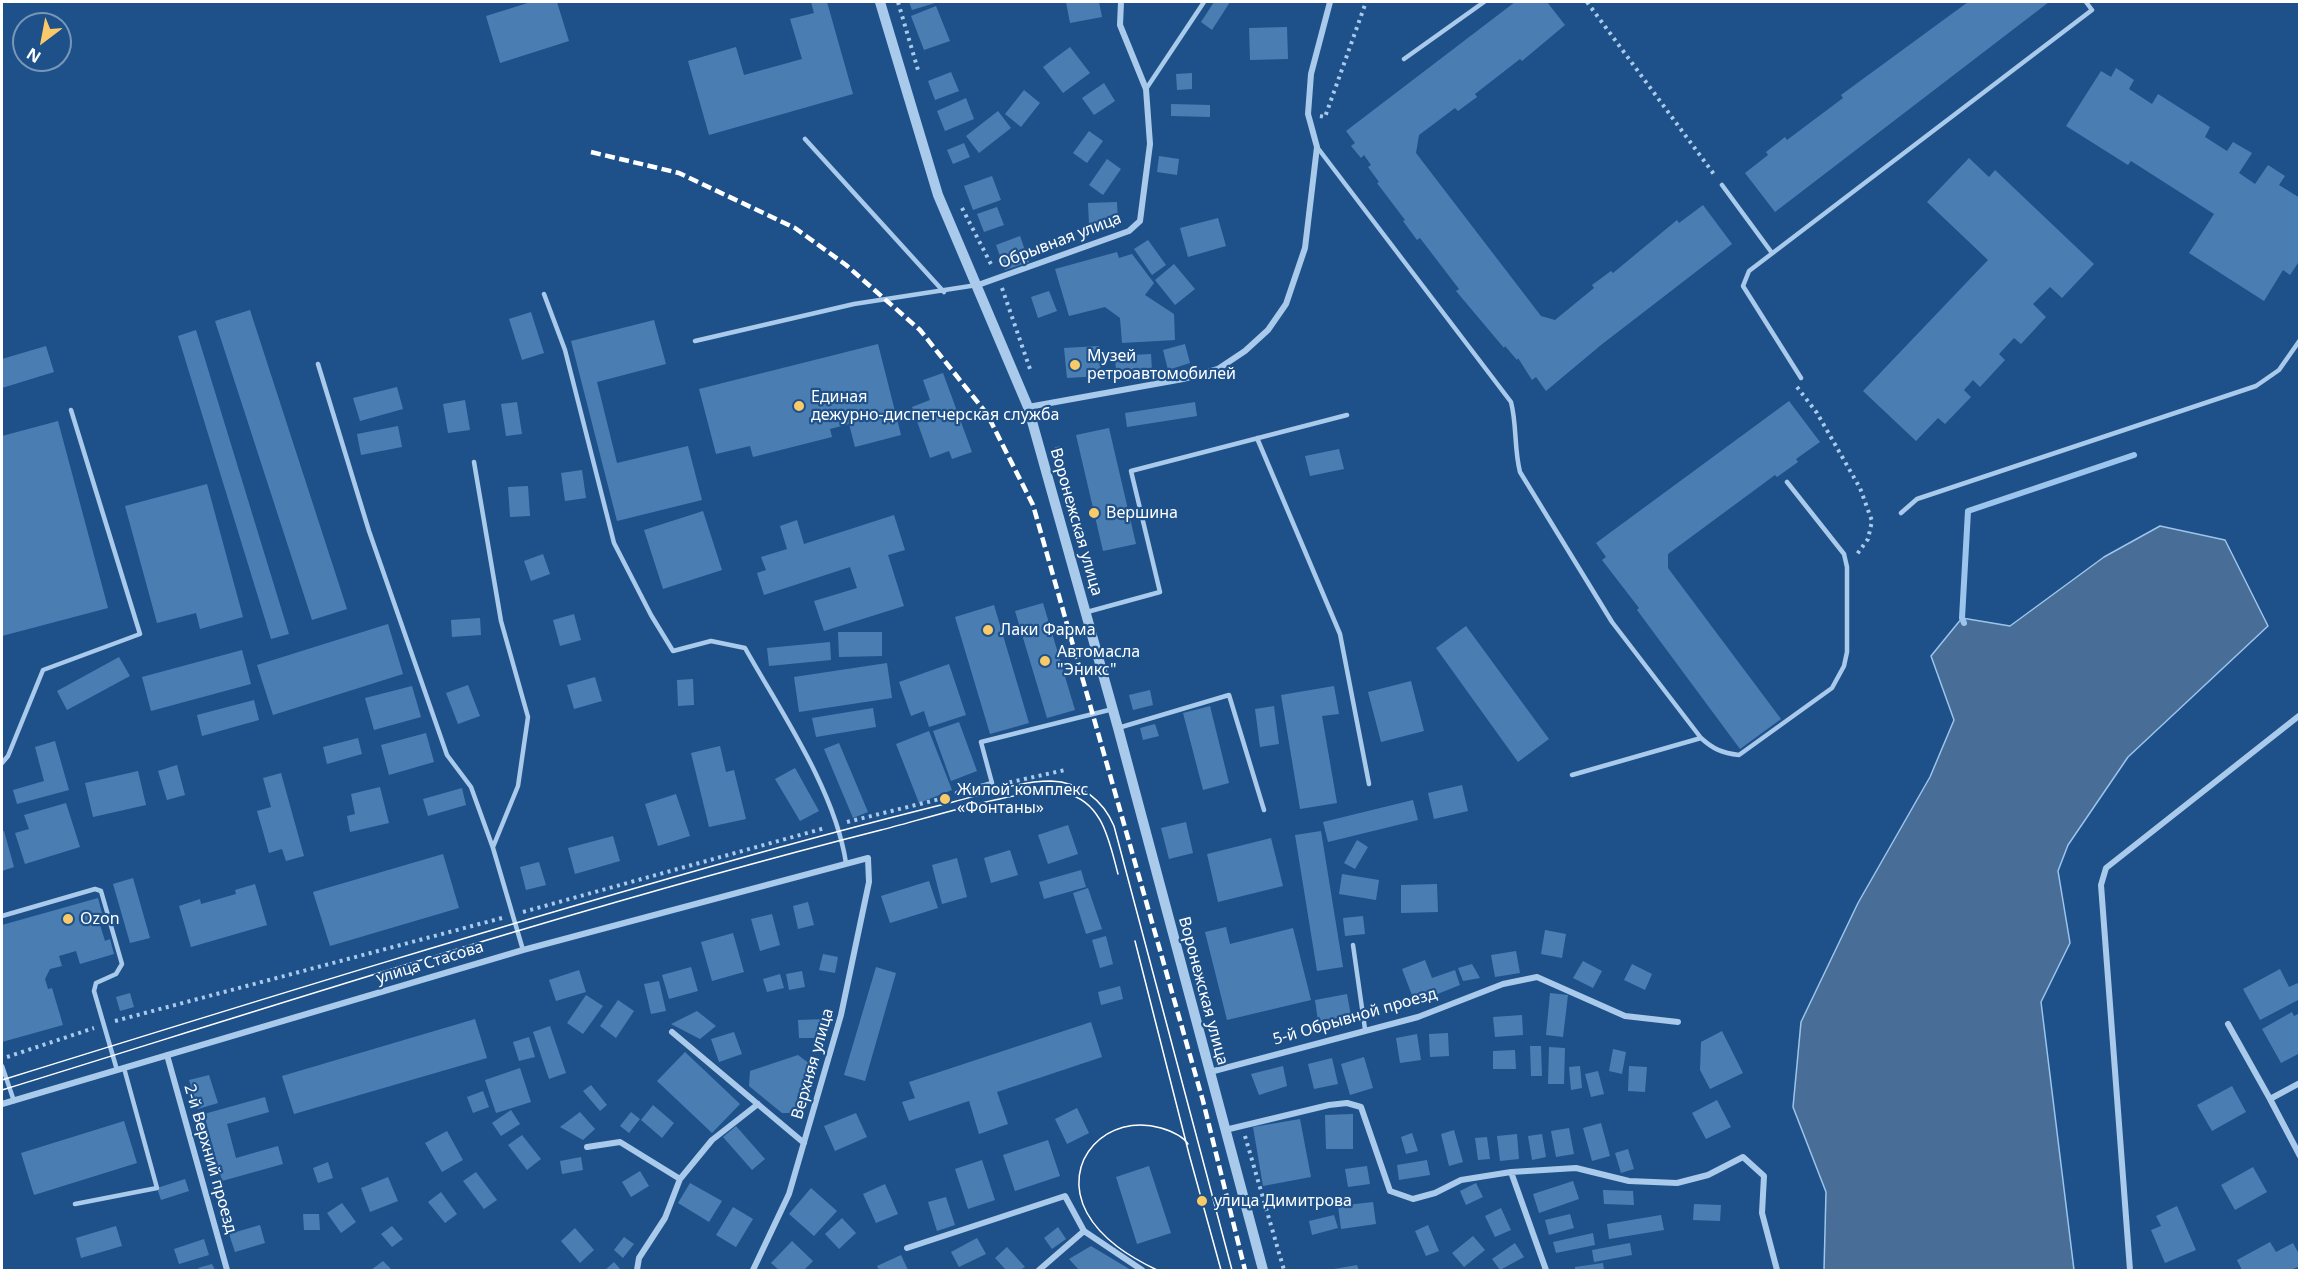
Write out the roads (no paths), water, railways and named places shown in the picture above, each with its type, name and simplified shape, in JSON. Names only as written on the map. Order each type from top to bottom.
[{"type":"street","name":"Воронежская улица","points":[[880,2],[938,195],[978,285],[1028,408],[1113,709],[1263,1270]]},
{"type":"street","name":"Обрывная улица","points":[[978,285],[1129,231],[1140,221],[1150,144],[1146,89],[1120,25],[1120,2]]},
{"type":"street","points":[[1028,408],[1183,379],[1218,369],[1253,344],[1268,330],[1286,304],[1298,277],[1305,248],[1317,147],[1308,114],[1311,74],[1330,2]]},
{"type":"street","points":[[2130,1270],[2101,885],[2106,868],[2300,715]]},
{"type":"street","name":"улица Стасова","points":[[2,1104],[523,950],[868,858]]},
{"type":"street","name":"Верхняя улица","points":[[753,1270],[789,1194],[841,1015],[869,882],[868,858]]},
{"type":"street","name":"5-й Обрывной проезд","points":[[1209,1072],[1365,1029],[1418,1017],[1503,984],[1537,977],[1625,1016],[1678,1022]]},
{"type":"street","points":[[2228,1024],[2300,1156]]},
{"type":"street","points":[[672,1032],[804,1143]]},
{"type":"street","name":"2-й Верхний проезд","points":[[167,1056],[227,1270]]},
{"type":"street","points":[[2270,1099],[2300,1083]]},
{"type":"street","points":[[1225,1130],[1347,1103],[1361,1107],[1390,1191],[1413,1199],[1461,1180],[1510,1172],[1576,1168],[1629,1181],[1677,1183],[1708,1174],[1743,1157],[1764,1176],[1762,1213],[1777,1270]]},
{"type":"street","points":[[637,1270],[639,1258],[665,1218],[680,1179],[712,1140],[758,1104]]},
{"type":"street","points":[[587,1148],[620,1142],[680,1179]]},
{"type":"street","points":[[1510,1172],[1546,1270]]},
{"type":"street","points":[[907,1248],[1065,1196],[1084,1231],[1142,1270]]},
{"type":"street","points":[[1039,1270],[1084,1231]]},
{"type":"lane","points":[[1146,89],[1204,2]]},
{"type":"lane","points":[[1404,59],[1484,2]]},
{"type":"lane","points":[[1801,378],[1743,286],[1749,271],[2092,10],[2086,2]]},
{"type":"lane","points":[[804,139],[944,292]]},
{"type":"lane","points":[[1317,147],[1511,402],[1516,421],[1516,456],[1520,472],[1612,622],[1701,738],[1713,749],[1739,755],[1832,688],[1844,666],[1847,652],[1847,567],[1844,554],[1787,482]]},
{"type":"lane","points":[[1722,185],[1772,253]]},
{"type":"lane","points":[[695,341],[854,304],[978,285]]},
{"type":"lane","points":[[544,294],[566,350],[614,543],[651,615],[674,651],[711,641],[745,648],[824,790],[837,825],[846,863]]},
{"type":"lane","points":[[1901,513],[1917,499],[2256,386],[2279,370],[2300,340]]},
{"type":"lane","points":[[318,364],[369,531],[447,755],[471,787],[493,848],[523,950]]},
{"type":"lane","points":[[2,763],[8,756],[44,670],[140,634],[71,410]]},
{"type":"lane","points":[[1086,613],[1160,592],[1131,471],[1347,415]]},
{"type":"lane","points":[[1257,438],[1340,634],[1369,784]]},
{"type":"lane","points":[[474,462],[501,621],[528,717],[518,786],[493,848]]},
{"type":"lane","points":[[1118,728],[1228,695],[1264,810]]},
{"type":"lane","points":[[958,794],[992,783],[981,742],[1113,709]]},
{"type":"lane","points":[[1572,774],[1701,738]]},
{"type":"lane","points":[[2,916],[95,889],[101,891],[122,959],[116,974],[96,983],[94,987],[104,1025],[157,1188],[75,1204]]},
{"type":"lane","points":[[1353,945],[1365,1029]]},
{"type":"lane","points":[[2,1066],[14,1101]]},
{"type":"water","points":[[2160,526],[2225,540],[2268,626],[2128,757],[2068,845],[2058,871],[2070,943],[2041,1002],[2074,1270],[1824,1270],[1826,1192],[1793,1107],[1801,1022],[1858,903],[1930,777],[1954,720],[1931,656],[1962,618],[2010,626],[2104,557]]},
{"type":"waterway","points":[[1964,623],[1962,618],[1968,511],[2134,455]]},
{"type":"tram line","points":[[2,1080],[474,935],[759,853],[1014,786],[1039,782],[1062,782],[1089,794],[1104,808],[1114,826],[1232,1270]]},
{"type":"tram line","points":[[2,1090],[550,921],[770,859],[947,812],[1026,794],[1065,793],[1088,805],[1102,824],[1118,874]]},
{"type":"tram line","points":[[1135,941],[1221,1270]]},
{"type":"tram line","points":[[1157,1270],[1118,1247],[1093,1223],[1080,1194],[1079,1176],[1084,1159],[1094,1145],[1107,1134],[1123,1127],[1141,1125],[1161,1128],[1179,1136],[1188,1144]]},
{"type":"railway","points":[[591,152],[679,173],[795,228],[846,265],[920,330],[987,414],[1033,505],[1203,1101],[1245,1270]]},
{"type":"place","name":"Музей ретроавтомобилей","points":[[1075,365]]},
{"type":"place","name":"Единая дежурно-диспетчерская служба","points":[[799,406]]},
{"type":"place","name":"Вершина","points":[[1094,513]]},
{"type":"place","name":"Лаки Фарма","points":[[988,630]]},
{"type":"place","name":"Автомасла \"Эникс\"","points":[[1045,661]]},
{"type":"place","name":"Жилой комплекс «Фонтаны»","points":[[945,799]]},
{"type":"place","name":"Ozon","points":[[68,919]]},
{"type":"place","name":"улица Димитрова","points":[[1202,1201]]}]
